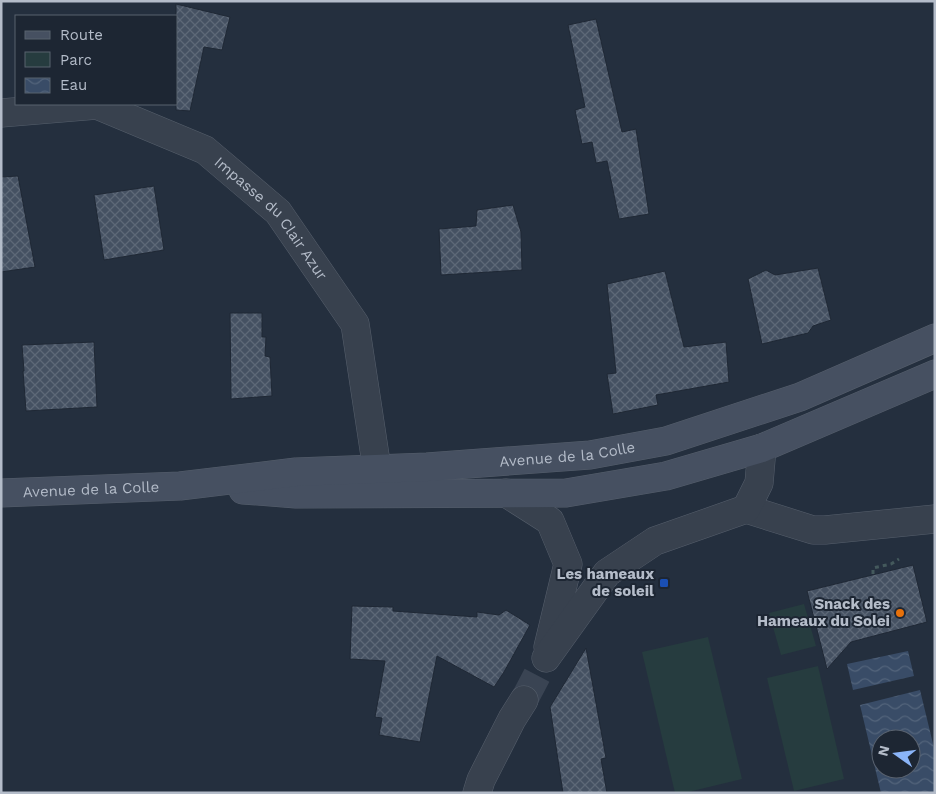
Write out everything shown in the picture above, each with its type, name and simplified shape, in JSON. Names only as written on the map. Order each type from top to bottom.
[{"type":"main road","name":"Avenue de la Colle","points":[[1,494],[180,486],[296,494],[377,482],[428,467],[590,456],[666,442],[800,397],[935,338]]},
{"type":"main road","name":"Avenue de la Colle","points":[[377,482],[506,493],[566,493],[630,483],[666,476],[762,448],[935,374]]},
{"type":"street","name":"Impasse du Clair Azur","points":[[1,113],[97,105],[205,150],[278,212],[356,324],[377,482]]},
{"type":"street","points":[[746,508],[759,483],[762,448]]},
{"type":"street","points":[[506,493],[550,521],[568,564],[546,658],[607,574],[655,541],[746,508],[813,530],[935,519]]},
{"type":"street","points":[[477,793],[481,780],[512,719],[524,700]]},
{"type":"path","points":[[873,574],[873,568],[891,564],[900,558]]},
{"type":"green space","points":[[804,604],[816,646],[781,655],[769,613]]},
{"type":"green space","points":[[708,637],[742,779],[684,793],[675,793],[642,652]]},
{"type":"green space","points":[[818,666],[844,779],[794,791],[767,678]]},
{"type":"water","points":[[908,651],[914,676],[853,690],[847,664]]},
{"type":"water","points":[[920,690],[935,752],[935,793],[881,793],[878,779],[921,779],[921,729],[871,729],[871,751],[860,705]]},
{"type":"building","points":[[176,4],[230,17],[222,50],[204,47],[190,111],[176,110],[176,105],[178,105],[178,15],[176,15]]},
{"type":"building","points":[[596,19],[622,132],[636,129],[649,214],[619,219],[607,161],[596,163],[592,142],[582,144],[575,110],[585,107],[568,25]]},
{"type":"building","points":[[18,176],[35,267],[1,272],[1,177]]},
{"type":"building","points":[[154,186],[164,250],[104,260],[94,195]]},
{"type":"building","points":[[513,205],[521,232],[522,270],[441,275],[439,229],[476,226],[477,210]]},
{"type":"building","points":[[818,268],[831,320],[813,326],[808,333],[762,344],[748,279],[766,270],[775,275]]},
{"type":"building","points":[[665,271],[684,347],[726,342],[729,382],[656,395],[658,405],[613,414],[607,374],[616,373],[607,284]]},
{"type":"building","points":[[230,313],[262,313],[262,337],[266,337],[265,356],[270,357],[272,396],[231,399]]},
{"type":"building","points":[[94,342],[97,407],[26,411],[22,345]]},
{"type":"building","points":[[913,565],[927,622],[851,642],[827,669],[807,591]]},
{"type":"building","points":[[352,606],[393,607],[393,611],[477,617],[477,612],[499,615],[506,610],[530,625],[494,687],[437,656],[420,742],[379,735],[382,718],[375,717],[385,661],[350,659]]},
{"type":"building","points":[[586,648],[606,758],[601,759],[607,793],[563,793],[550,707]]},
{"type":"tunnel","points":[[524,700],[546,658]]},
{"type":"place","name":"Les hameaux de soleil","points":[[664,583]]},
{"type":"place","name":"Snack des Hameaux du Solei","points":[[900,613]]}]
